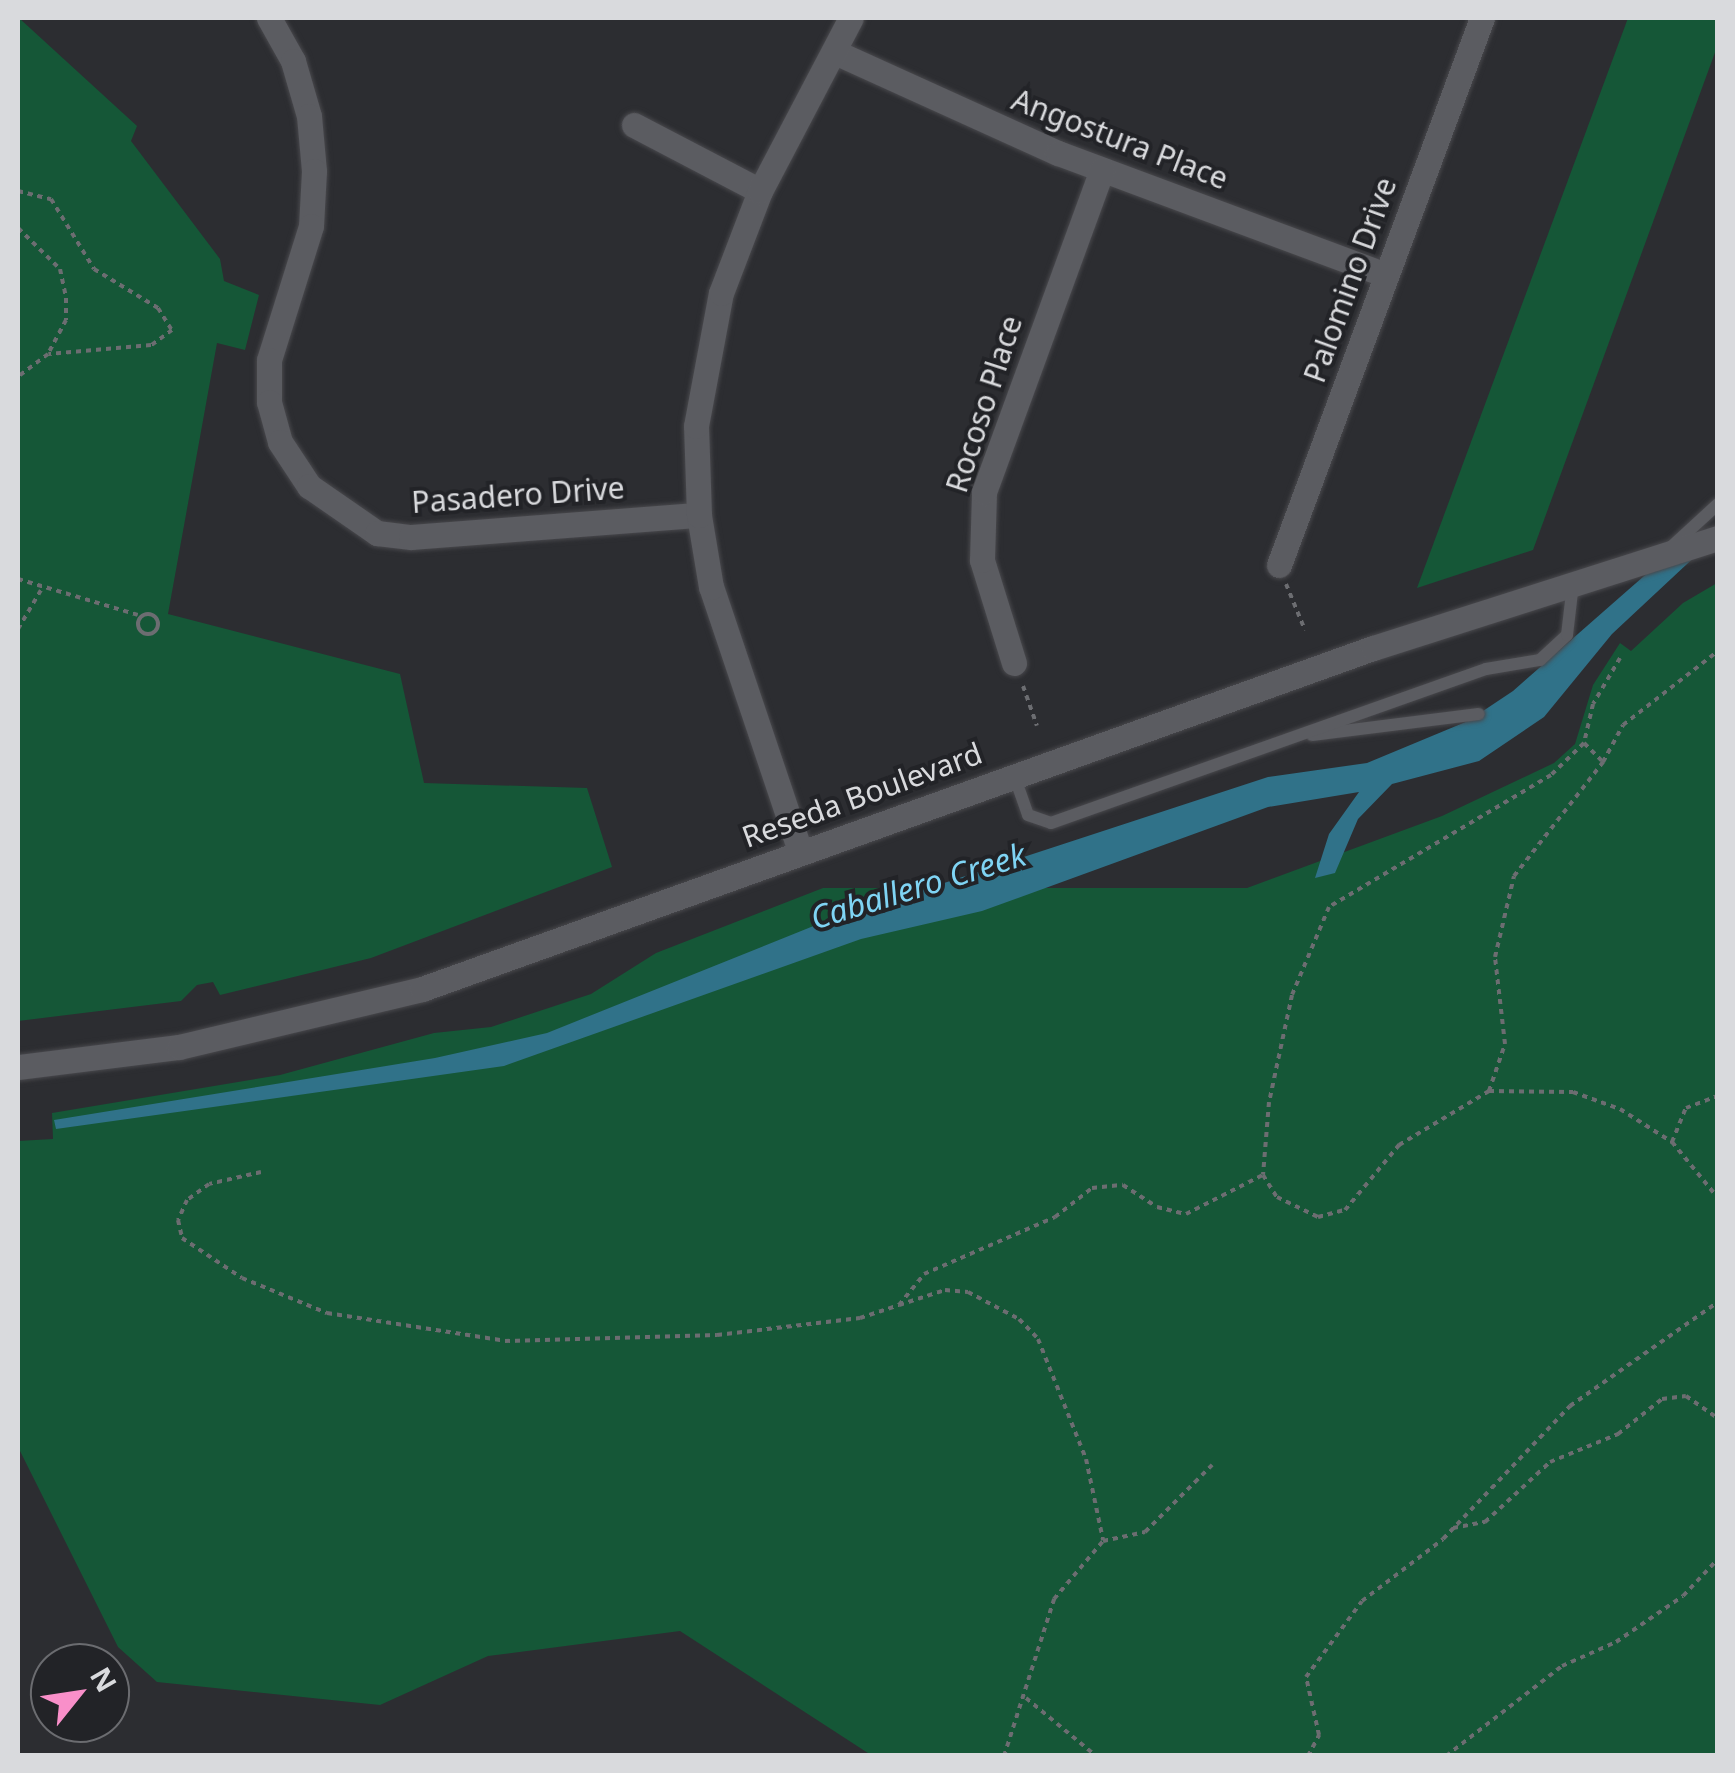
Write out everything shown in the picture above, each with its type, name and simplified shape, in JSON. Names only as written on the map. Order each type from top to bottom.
[{"type":"street","name":"Pasadero Drive","points":[[269,18],[293,62],[309,116],[314,171],[311,226],[269,360],[270,402],[280,442],[309,486],[377,532],[411,537],[699,515]]},
{"type":"street","points":[[800,851],[731,662],[699,515],[696,426],[721,293],[760,192],[851,18]]},
{"type":"street","name":"Palomino Drive","points":[[1280,565],[1477,19]]},
{"type":"street","name":"Angostura Place","points":[[835,52],[1102,170],[1386,276]]},
{"type":"street","points":[[634,126],[760,192]]},
{"type":"street","name":"Rocoso Place","points":[[1014,662],[982,560],[984,492],[1102,170]]},
{"type":"street","name":"Reseda Boulevard","points":[[18,1067],[179,1046],[422,989],[1014,775],[1573,581],[1716,539]]},
{"type":"lane","points":[[1669,553],[1718,504]]},
{"type":"lane","points":[[1014,775],[1028,815],[1051,823],[1486,669],[1540,660],[1566,635],[1573,581]]},
{"type":"lane","points":[[1300,735],[1348,734],[1479,714]]},
{"type":"path","points":[[18,191],[51,199],[94,269],[158,308],[172,330],[151,345],[48,354]]},
{"type":"path","points":[[18,228],[60,269],[66,320],[48,354],[18,377]]},
{"type":"path","points":[[1280,565],[1304,630]]},
{"type":"path","points":[[18,579],[138,616],[152,615],[156,631],[140,630],[138,616]]},
{"type":"path","points":[[18,629],[42,588]]},
{"type":"path","points":[[1489,1091],[1505,1044],[1495,957],[1506,892],[1603,762],[1623,724],[1649,699],[1718,651]]},
{"type":"path","points":[[1620,658],[1593,704],[1584,744],[1518,798],[1329,907],[1292,995],[1269,1102],[1263,1175],[1277,1197],[1318,1217],[1344,1210],[1399,1146],[1489,1091],[1573,1092],[1620,1110],[1672,1142],[1718,1198]]},
{"type":"path","points":[[1014,662],[1037,726]]},
{"type":"path","points":[[1584,744],[1603,762]]},
{"type":"path","points":[[1672,1142],[1686,1108],[1718,1096]]},
{"type":"path","points":[[261,1172],[209,1184],[187,1200],[178,1220],[182,1238],[242,1278],[327,1312],[505,1341],[717,1336],[860,1318],[946,1290],[968,1292],[1019,1319],[1038,1339],[1086,1459],[1103,1541]]},
{"type":"path","points":[[899,1306],[924,1274],[1055,1217],[1092,1188],[1123,1185],[1157,1207],[1186,1214],[1263,1175]]},
{"type":"path","points":[[1308,1756],[1319,1735],[1306,1677],[1314,1659],[1362,1602],[1454,1528],[1570,1406],[1718,1302]]},
{"type":"path","points":[[1454,1528],[1485,1522],[1550,1462],[1618,1434],[1662,1399],[1686,1396],[1718,1418]]},
{"type":"path","points":[[1004,1756],[1026,1698],[1054,1599],[1103,1541],[1145,1532],[1212,1465]]},
{"type":"path","points":[[1446,1756],[1562,1666],[1616,1642],[1683,1596],[1718,1559]]},
{"type":"path","points":[[1026,1698],[1096,1756]]},
{"type":"green space","points":[[19,18],[137,126],[131,141],[220,259],[224,281],[259,295],[245,350],[217,343],[168,614],[400,674],[424,783],[587,788],[612,867],[371,958],[220,995],[213,982],[197,985],[181,1001],[18,1021]]},
{"type":"green space","points":[[1628,18],[1717,18],[1717,47],[1533,550],[1417,588]]},
{"type":"green space","points":[[1717,583],[1717,1755],[871,1755],[680,1631],[488,1656],[380,1705],[157,1682],[130,1658],[130,1643],[116,1643],[18,1447],[18,1141],[53,1139],[52,1113],[280,1075],[434,1033],[491,1027],[591,994],[656,953],[823,888],[1247,888],[1442,816],[1554,763],[1575,744],[1593,685],[1620,643],[1631,651],[1683,603]]},
{"type":"water","points":[[1717,512],[1717,536],[1612,634],[1544,717],[1479,761],[1392,784],[1358,819],[1335,873],[1315,878],[1329,834],[1359,792],[1268,807],[982,911],[861,939],[504,1066],[56,1129],[54,1120],[435,1058],[547,1033],[816,925],[1268,777],[1367,763],[1468,721],[1513,691]]},
{"type":"pier","points":[[1557,512],[1717,512],[1717,536],[1557,536]]},
{"type":"water label","name":"Caballero Creek","points":[[918,886]]}]
